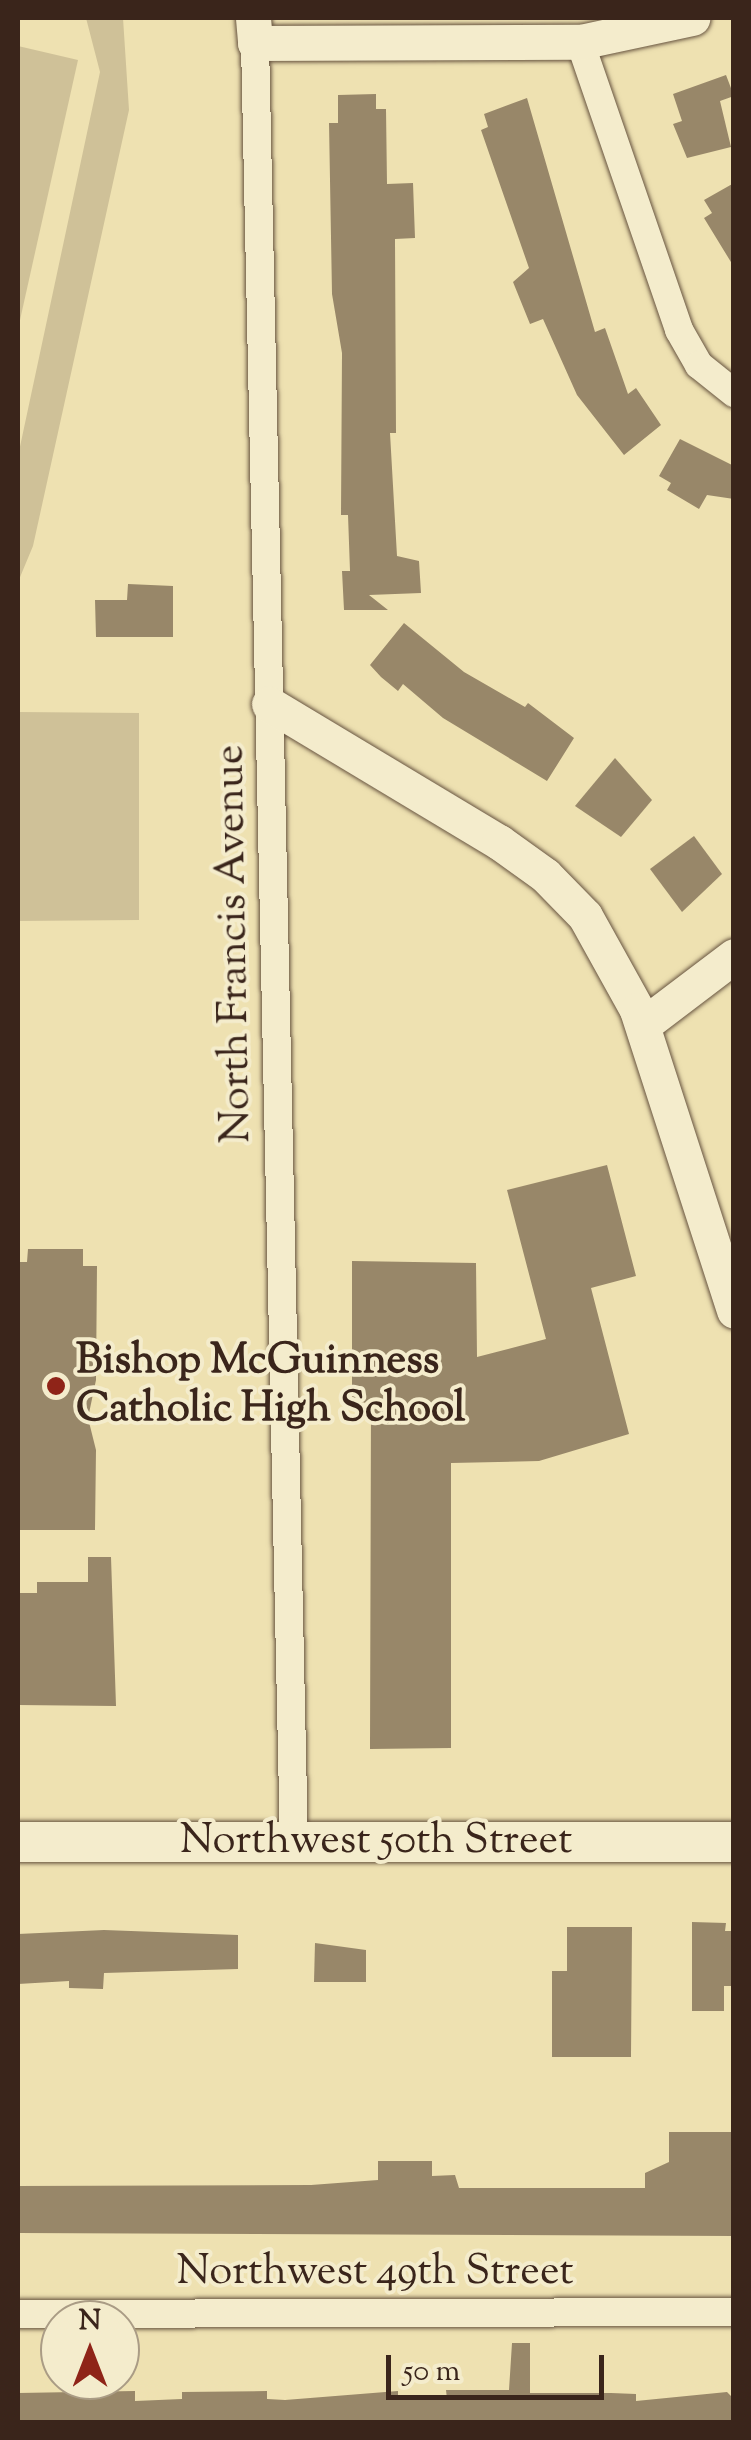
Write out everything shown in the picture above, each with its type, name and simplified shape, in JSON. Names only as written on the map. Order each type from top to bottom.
[{"type":"main road","name":"Northwest 50th Street","points":[[18,1842],[734,1842]]},
{"type":"street","points":[[254,30],[580,42],[692,18]]},
{"type":"street","name":"North Francis Avenue","points":[[254,30],[294,1842]]},
{"type":"street","points":[[580,42],[679,330],[699,365],[734,393]]},
{"type":"street","points":[[269,704],[545,875],[611,955],[642,1025],[734,1310]]},
{"type":"street","points":[[642,1025],[734,956]]},
{"type":"street","name":"Northwest 49th Street","points":[[18,2314],[734,2312]]},
{"type":"shaded area","points":[[86,18],[123,18],[129,110],[33,546],[18,582],[18,456],[100,72]]},
{"type":"shaded area","points":[[18,46],[78,60],[18,329]]},
{"type":"shaded area","points":[[18,712],[139,713],[139,920],[18,921]]},
{"type":"building","points":[[726,75],[734,96],[720,101],[731,147],[687,158],[673,124],[682,121],[673,94]]},
{"type":"building","points":[[376,94],[376,109],[386,109],[387,184],[413,183],[415,238],[395,239],[396,433],[390,433],[397,556],[419,561],[421,593],[369,595],[388,610],[344,610],[342,571],[350,571],[348,515],[341,515],[342,353],[332,294],[329,123],[338,123],[338,95]]},
{"type":"building","points":[[527,98],[595,332],[605,328],[628,394],[636,388],[661,425],[624,455],[577,395],[543,319],[530,324],[513,282],[529,268],[481,130],[488,127],[484,114]]},
{"type":"building","points":[[734,183],[734,267],[704,218],[712,213],[704,200]]},
{"type":"building","points":[[680,439],[734,466],[734,499],[707,495],[699,509],[667,490],[671,483],[659,476]]},
{"type":"building","points":[[128,584],[173,586],[173,637],[96,637],[95,600],[127,600]]},
{"type":"building","points":[[404,623],[464,672],[525,707],[528,703],[574,738],[547,781],[443,718],[403,684],[398,691],[370,665]]},
{"type":"building","points":[[615,758],[652,800],[621,837],[575,806]]},
{"type":"building","points":[[694,836],[722,874],[682,912],[650,869]]},
{"type":"building","points":[[607,1165],[636,1276],[591,1288],[629,1434],[539,1461],[451,1463],[451,1748],[370,1749],[371,1403],[352,1402],[352,1261],[476,1263],[477,1357],[546,1339],[507,1190]]},
{"type":"building","name":"Bishop McGuinness Catholic High School","points":[[28,1249],[83,1249],[83,1266],[97,1266],[96,1380],[88,1418],[96,1450],[95,1530],[18,1530],[18,1262],[27,1262]]},
{"type":"building","name":"Bishop McGuinness Catholic High School","points":[[88,1557],[111,1557],[116,1706],[18,1705],[18,1593],[37,1593],[37,1582],[88,1582]]},
{"type":"building","points":[[692,1922],[726,1923],[725,1931],[734,1931],[734,1986],[724,1986],[724,2011],[692,2011]]},
{"type":"building","points":[[567,1927],[632,1927],[631,2057],[552,2057],[552,1971],[567,1971]]},
{"type":"building","points":[[104,1930],[238,1935],[238,1969],[104,1973],[103,1989],[69,1988],[69,1981],[18,1984],[18,1934]]},
{"type":"building","points":[[315,1943],[366,1950],[366,1982],[314,1982]]},
{"type":"building","points":[[669,2132],[734,2132],[734,2236],[18,2233],[18,2186],[311,2185],[378,2180],[378,2161],[432,2161],[432,2176],[455,2175],[459,2188],[645,2188],[645,2173],[669,2162]]},
{"type":"building","points":[[512,2343],[530,2343],[530,2393],[636,2394],[636,2401],[727,2392],[734,2399],[734,2422],[18,2422],[18,2393],[40,2393],[40,2400],[135,2401],[182,2399],[182,2392],[267,2391],[267,2399],[285,2400],[398,2391],[398,2399],[447,2399],[446,2390],[509,2390]]},
{"type":"place","name":"Bishop McGuinness Catholic High School","points":[[56,1386]]}]
